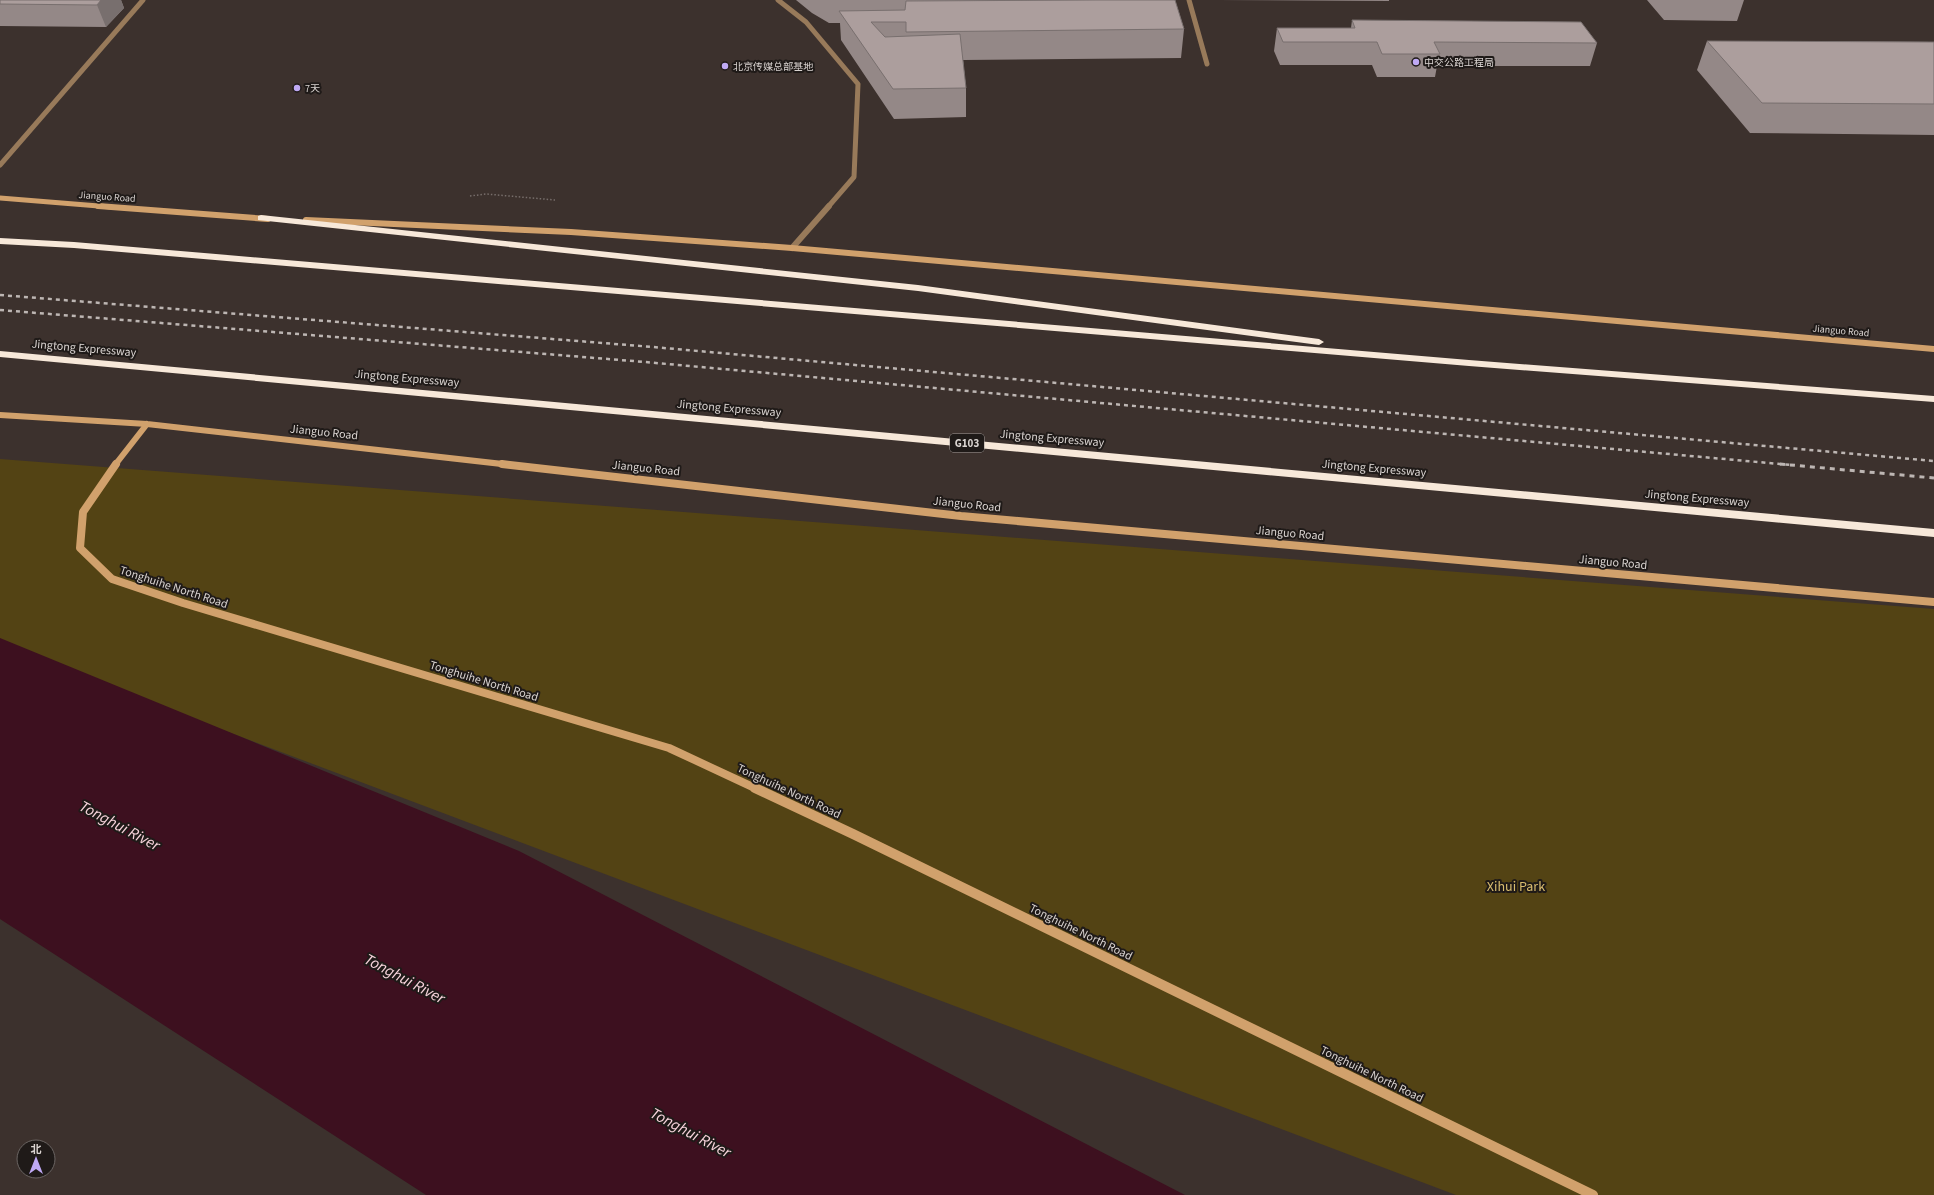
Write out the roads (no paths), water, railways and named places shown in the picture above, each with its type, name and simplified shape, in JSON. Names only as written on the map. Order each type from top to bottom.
[{"type":"highway","points":[[261,218],[918,288],[1469,363]]},
{"type":"highway","points":[[0,241],[74,245],[1469,363],[1934,399]]},
{"type":"highway","name":"Jingtong Expressway","points":[[0,354],[1934,533]]},
{"type":"main road","name":"Jianguo Road","points":[[0,198],[261,218],[571,232],[792,248],[1934,349]]},
{"type":"main road","name":"Jianguo Road","points":[[0,415],[147,424],[961,516],[1934,602]]},
{"type":"main road","name":"Tonghuihe North Road","points":[[147,424],[113,468],[83,512],[80,548],[112,579],[183,603],[669,748],[853,834],[1593,1195]]},
{"type":"street","points":[[0,165],[143,0]]},
{"type":"street","points":[[778,0],[806,22],[858,84],[854,177],[792,248]]},
{"type":"street","points":[[1189,0],[1207,64]]},
{"type":"water","name":"Tonghui River","points":[[0,638],[519,851],[1185,1195],[426,1195],[0,919]]},
{"type":"railway","points":[[0,295],[653,347],[1934,461]]},
{"type":"railway","points":[[0,310],[645,362],[1791,465]]},
{"type":"railway","points":[[1780,464],[1791,465]]},
{"type":"railway","points":[[1791,465],[1934,478]]},
{"type":"place","name":"中交公路工程局","points":[[1416,62]]},
{"type":"place","name":"北京传媒总部基地","points":[[725,66]]},
{"type":"place","name":"7天","points":[[297,88]]},
{"type":"park label","name":"Xihui Park","points":[[1516,886]]}]
